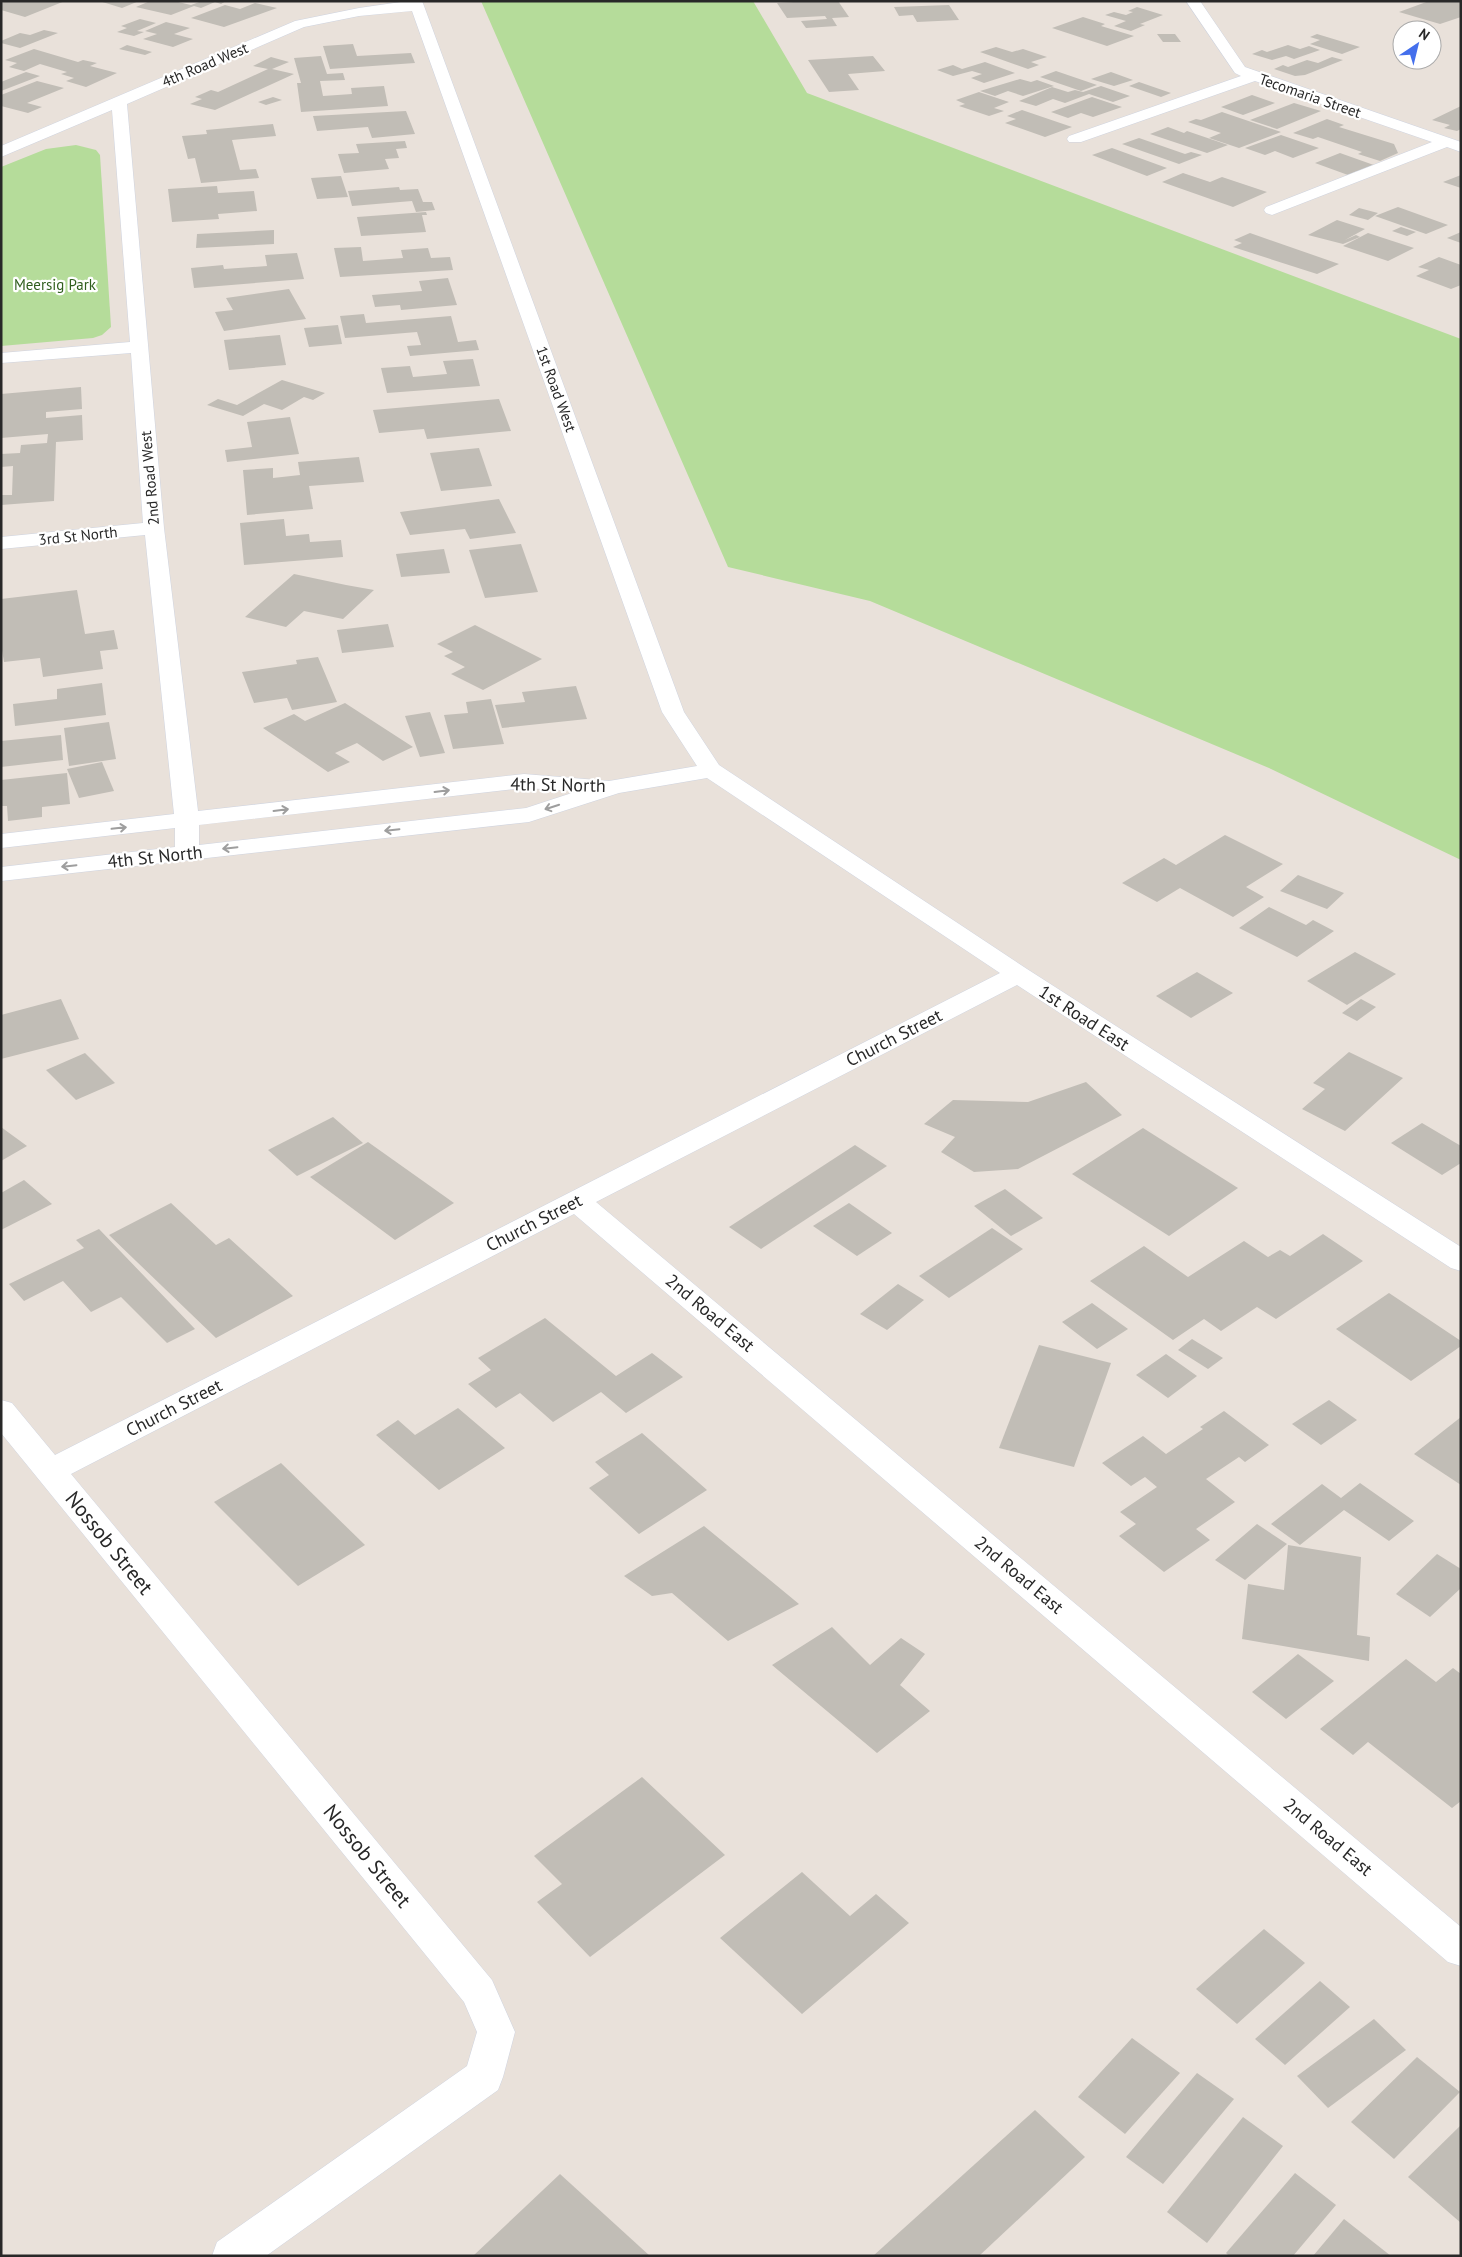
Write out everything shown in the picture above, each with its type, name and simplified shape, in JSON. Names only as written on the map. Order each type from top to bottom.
[{"type":"street","name":"Tecomaria Street","points":[[1192,1],[1233,63],[1240,70],[1454,145]]},
{"type":"street","name":"4th Road West","points":[[1,152],[300,24],[359,12],[416,4]]},
{"type":"street","name":"1st Road West","points":[[416,4],[673,712],[711,770]]},
{"type":"street","points":[[1075,139],[1254,76]]},
{"type":"street","name":"2nd Road West","points":[[119,101],[154,528],[187,821],[187,853]]},
{"type":"street","points":[[1272,210],[1454,145]]},
{"type":"street","points":[[1,358],[140,347]]},
{"type":"street","name":"3rd St North","points":[[1,543],[154,528]]},
{"type":"street","points":[[615,787],[711,770]]},
{"type":"street","name":"1st Road East","points":[[711,770],[1018,974],[1461,1261]]},
{"type":"street","name":"4th St North","points":[[1,841],[524,781],[615,787]]},
{"type":"street","name":"4th St North","points":[[1,874],[529,815],[615,787]]},
{"type":"street","name":"Church Street","points":[[50,1471],[1018,974]]},
{"type":"street","name":"2nd Road East","points":[[578,1201],[1461,1950]]},
{"type":"street","name":"Nossob Street","points":[[1,1411],[479,1992],[496,2032],[484,2077],[232,2256]]},
{"type":"green space","points":[[481,1],[753,1],[807,93],[1461,339],[1461,860],[1269,768],[870,601],[728,567]]},
{"type":"green space","name":"Meersig Park","points":[[76,145],[96,150],[100,155],[111,327],[102,335],[93,338],[1,346],[1,167],[46,149]]},
{"type":"building","points":[[7,1],[65,1],[25,17],[1,10],[1,3]]},
{"type":"building","points":[[99,1],[139,1],[122,8]]},
{"type":"building","points":[[150,1],[174,1],[191,5],[202,1],[226,1],[221,4],[215,2],[201,8],[194,6],[171,15],[136,7]]},
{"type":"building","points":[[838,1],[849,17],[832,18],[837,26],[806,28],[801,21],[827,19],[825,16],[787,18],[777,3]]},
{"type":"building","points":[[1429,1],[1461,1],[1461,17],[1442,23],[1442,20],[1426,20],[1399,12]]},
{"type":"building","points":[[255,3],[277,8],[224,27],[191,18],[225,5],[240,9]]},
{"type":"building","points":[[949,5],[959,20],[917,22],[913,15],[899,16],[894,7]]},
{"type":"building","points":[[1137,7],[1163,15],[1140,24],[1145,25],[1131,31],[1114,26],[1126,21],[1105,15],[1114,12],[1126,15],[1133,12],[1128,11]]},
{"type":"building","points":[[1083,17],[1105,24],[1101,26],[1134,36],[1107,46],[1052,28]]},
{"type":"building","points":[[140,19],[156,23],[137,31],[144,32],[134,36],[117,32],[127,28],[121,26]]},
{"type":"building","points":[[166,22],[190,28],[174,34],[193,39],[173,47],[143,39],[157,34],[145,31]]},
{"type":"building","points":[[44,30],[58,33],[20,48],[1,43],[1,41],[20,33],[30,35]]},
{"type":"building","points":[[1157,34],[1175,34],[1181,42],[1163,42]]},
{"type":"building","points":[[1317,34],[1360,47],[1342,54],[1310,44],[1320,40],[1310,37]]},
{"type":"building","points":[[353,44],[357,56],[411,53],[415,63],[330,69],[323,46]]},
{"type":"building","points":[[127,45],[152,52],[145,55],[119,49]]},
{"type":"building","points":[[1288,45],[1300,49],[1309,46],[1320,50],[1294,59],[1286,56],[1272,60],[1252,54],[1262,50],[1267,52]]},
{"type":"building","points":[[996,47],[1012,52],[1023,49],[1047,57],[1031,62],[1039,65],[1028,69],[980,52]]},
{"type":"building","points":[[34,49],[78,62],[83,60],[97,63],[90,66],[117,73],[86,87],[66,81],[74,78],[61,74],[67,72],[40,64],[24,71],[9,67],[17,63],[5,60]]},
{"type":"building","points":[[321,56],[327,74],[343,73],[345,80],[320,81],[323,96],[352,94],[351,88],[384,86],[388,106],[301,112],[297,83],[301,83],[294,58]]},
{"type":"building","points":[[873,56],[885,71],[848,74],[859,90],[829,92],[808,60]]},
{"type":"building","points":[[271,57],[289,62],[272,69],[294,74],[215,110],[190,104],[202,99],[195,97],[211,90],[218,92],[268,69],[253,66]]},
{"type":"building","points":[[1332,57],[1343,60],[1305,75],[1295,76],[1274,69],[1283,65],[1288,67],[1307,60],[1318,63]]},
{"type":"building","points":[[985,62],[1015,73],[984,83],[971,78],[982,74],[972,71],[953,76],[937,70],[953,65],[962,69]]},
{"type":"building","points":[[1056,71],[1097,85],[1081,91],[1040,77]]},
{"type":"building","points":[[26,72],[40,76],[1,91],[1,82]]},
{"type":"building","points":[[1111,72],[1133,80],[1114,86],[1091,79]]},
{"type":"building","points":[[1020,79],[1031,82],[1037,80],[1054,86],[1023,96],[1008,91],[995,96],[980,91]]},
{"type":"building","points":[[37,81],[64,88],[27,103],[42,107],[28,113],[1,106],[1,95]]},
{"type":"building","points":[[1139,82],[1171,93],[1161,97],[1129,86]]},
{"type":"building","points":[[1101,86],[1130,96],[1113,102],[1089,94],[1065,103],[1053,99],[1036,106],[1019,101],[1052,87],[1068,92],[1075,90],[1083,92]]},
{"type":"building","points":[[979,92],[1009,102],[994,108],[1004,111],[989,116],[959,106],[965,104],[956,100]]},
{"type":"building","points":[[1252,95],[1275,103],[1243,115],[1221,107]]},
{"type":"building","points":[[273,97],[282,100],[266,105],[258,102]]},
{"type":"building","points":[[1092,97],[1122,107],[1093,117],[1081,113],[1068,118],[1051,112]]},
{"type":"building","points":[[1294,103],[1321,111],[1277,129],[1250,120]]},
{"type":"building","points":[[1461,106],[1461,129],[1457,131],[1444,128],[1450,125],[1432,120]]},
{"type":"building","points":[[1022,110],[1072,127],[1045,137],[1005,123],[1016,119],[1007,116]]},
{"type":"building","points":[[406,111],[415,134],[372,138],[368,127],[317,131],[313,116]]},
{"type":"building","points":[[1222,112],[1281,132],[1239,148],[1209,138],[1221,133],[1188,122],[1196,119],[1201,120]]},
{"type":"building","points":[[1327,119],[1344,125],[1339,127],[1394,144],[1398,153],[1380,161],[1358,154],[1362,152],[1318,137],[1313,139],[1293,133]]},
{"type":"building","points":[[273,124],[276,136],[232,140],[240,170],[256,169],[259,178],[201,183],[195,158],[188,159],[182,136],[207,134],[206,130]]},
{"type":"building","points":[[1168,127],[1184,133],[1187,131],[1228,145],[1207,153],[1150,134]]},
{"type":"building","points":[[1281,135],[1319,148],[1293,158],[1275,151],[1265,155],[1245,148]]},
{"type":"building","points":[[1139,138],[1185,154],[1191,152],[1202,155],[1179,164],[1122,144]]},
{"type":"building","points":[[405,141],[407,148],[396,149],[399,158],[385,159],[389,169],[344,173],[338,154],[359,153],[356,144]]},
{"type":"building","points":[[1112,148],[1167,168],[1147,176],[1092,155]]},
{"type":"building","points":[[1340,153],[1385,169],[1369,175],[1357,171],[1348,175],[1315,163]]},
{"type":"building","points":[[1183,173],[1210,182],[1222,177],[1267,192],[1233,207],[1162,182]]},
{"type":"building","points":[[1461,175],[1461,188],[1443,182]]},
{"type":"building","points":[[341,176],[348,197],[317,199],[311,178]]},
{"type":"building","points":[[217,186],[218,193],[254,191],[257,211],[218,214],[219,219],[172,222],[168,189]]},
{"type":"building","points":[[399,187],[400,190],[418,189],[423,202],[432,202],[435,210],[416,212],[412,201],[352,206],[348,191]]},
{"type":"building","points":[[1398,207],[1448,225],[1426,234],[1375,216]]},
{"type":"building","points":[[1359,208],[1378,213],[1368,220],[1349,215]]},
{"type":"building","points":[[426,212],[427,215],[422,215],[426,232],[361,236],[357,217]]},
{"type":"building","points":[[1337,220],[1365,229],[1345,240],[1356,235],[1360,237],[1343,244],[1308,235]]},
{"type":"building","points":[[1401,227],[1416,232],[1407,236],[1392,231]]},
{"type":"building","points":[[274,230],[274,244],[196,248],[197,234]]},
{"type":"building","points":[[1461,232],[1461,243],[1447,238]]},
{"type":"building","points":[[1250,233],[1339,264],[1317,274],[1233,247],[1242,243],[1234,240]]},
{"type":"building","points":[[1368,233],[1414,248],[1388,261],[1343,246]]},
{"type":"building","points":[[361,247],[363,261],[403,258],[401,250],[428,248],[431,258],[450,257],[453,270],[340,277],[334,248]]},
{"type":"building","points":[[297,253],[304,279],[194,288],[191,268],[223,265],[224,269],[267,266],[265,255]]},
{"type":"building","points":[[1439,257],[1461,265],[1461,285],[1451,289],[1416,276],[1429,270],[1418,267]]},
{"type":"building","points":[[448,278],[457,305],[401,310],[400,305],[375,307],[372,295],[422,291],[419,281]]},
{"type":"building","points":[[289,289],[306,319],[224,331],[215,312],[233,310],[226,298]]},
{"type":"building","points":[[364,314],[366,323],[451,316],[458,342],[476,340],[479,350],[410,356],[407,346],[421,345],[417,332],[345,338],[340,316]]},
{"type":"building","points":[[338,325],[342,344],[309,347],[304,328]]},
{"type":"building","points":[[280,335],[286,365],[229,370],[224,340]]},
{"type":"building","points":[[473,359],[480,386],[387,393],[381,368],[410,366],[413,377],[447,374],[443,361]]},
{"type":"building","points":[[282,380],[325,393],[313,400],[304,397],[282,410],[264,404],[243,416],[207,405],[218,399],[237,405]]},
{"type":"building","points":[[81,387],[82,409],[46,412],[46,418],[82,415],[83,440],[56,442],[54,501],[1,505],[1,495],[12,495],[13,466],[1,467],[1,454],[20,453],[21,445],[47,443],[48,434],[1,438],[1,394]]},
{"type":"building","points":[[499,399],[511,431],[427,439],[424,429],[379,433],[373,410]]},
{"type":"building","points":[[290,417],[299,454],[227,462],[225,450],[252,447],[247,422]]},
{"type":"building","points":[[479,448],[492,486],[441,491],[430,453]]},
{"type":"building","points":[[359,457],[364,482],[309,486],[313,509],[247,515],[243,470],[273,468],[273,478],[300,475],[298,462]]},
{"type":"building","points":[[499,499],[516,533],[470,539],[465,529],[410,535],[400,512]]},
{"type":"building","points":[[284,519],[286,536],[309,534],[310,542],[341,540],[343,557],[244,565],[240,523]]},
{"type":"building","points":[[521,544],[538,592],[485,598],[469,550]]},
{"type":"building","points":[[444,549],[450,573],[401,577],[396,554]]},
{"type":"building","points":[[294,574],[374,590],[343,619],[304,611],[286,627],[245,617]]},
{"type":"building","points":[[77,590],[85,634],[114,630],[118,649],[100,651],[103,669],[43,677],[40,658],[4,662],[1,644],[1,599]]},
{"type":"building","points":[[388,624],[394,647],[342,653],[337,630]]},
{"type":"building","points":[[475,625],[542,659],[483,690],[451,674],[465,667],[444,656],[453,652],[437,644]]},
{"type":"building","points":[[318,657],[337,702],[292,710],[287,698],[254,703],[242,672],[297,664],[296,660]]},
{"type":"building","points":[[102,683],[106,715],[15,726],[13,704],[57,699],[57,689]]},
{"type":"building","points":[[576,686],[587,719],[502,728],[495,705],[525,702],[522,692]]},
{"type":"building","points":[[491,699],[504,744],[453,749],[444,715],[468,713],[466,702]]},
{"type":"building","points":[[345,703],[413,747],[383,761],[357,743],[335,753],[350,762],[328,772],[263,728],[294,714],[305,721]]},
{"type":"building","points":[[430,712],[445,753],[420,757],[405,716]]},
{"type":"building","points":[[109,722],[116,759],[69,766],[64,728]]},
{"type":"building","points":[[61,735],[63,760],[1,767],[1,741]]},
{"type":"building","points":[[102,762],[114,791],[79,798],[67,769]]},
{"type":"building","points":[[67,773],[70,804],[42,807],[42,817],[8,821],[7,806],[1,806],[1,780]]},
{"type":"building","points":[[1225,835],[1283,864],[1246,887],[1264,897],[1233,917],[1180,888],[1157,902],[1122,883],[1164,858],[1176,865]]},
{"type":"building","points":[[1298,875],[1344,893],[1327,909],[1280,891]]},
{"type":"building","points":[[1269,907],[1306,925],[1313,920],[1334,931],[1297,957],[1239,928]]},
{"type":"building","points":[[1355,952],[1396,974],[1347,1005],[1307,981]]},
{"type":"building","points":[[1197,972],[1233,993],[1191,1018],[1156,996]]},
{"type":"building","points":[[61,999],[79,1039],[1,1059],[1,1015]]},
{"type":"building","points":[[1361,999],[1376,1007],[1357,1021],[1342,1013]]},
{"type":"building","points":[[1349,1052],[1403,1078],[1345,1131],[1302,1109],[1325,1089],[1313,1083]]},
{"type":"building","points":[[85,1053],[115,1083],[76,1100],[46,1070]]},
{"type":"building","points":[[1086,1082],[1122,1115],[1018,1169],[974,1172],[941,1152],[955,1137],[924,1124],[953,1100],[1028,1102]]},
{"type":"building","points":[[333,1117],[363,1143],[297,1176],[268,1150]]},
{"type":"building","points":[[1422,1123],[1461,1146],[1461,1163],[1442,1175],[1391,1143]]},
{"type":"building","points":[[1,1127],[27,1146],[1,1161]]},
{"type":"building","points":[[1143,1128],[1238,1188],[1169,1236],[1072,1174]]},
{"type":"building","points":[[368,1142],[454,1203],[395,1240],[310,1177]]},
{"type":"building","points":[[855,1145],[887,1166],[761,1249],[729,1227]]},
{"type":"building","points":[[24,1180],[52,1204],[1,1230],[1,1193]]},
{"type":"building","points":[[1005,1189],[1043,1218],[1011,1236],[974,1206]]},
{"type":"building","points":[[171,1203],[216,1245],[229,1238],[293,1296],[216,1338],[109,1235]]},
{"type":"building","points":[[849,1203],[892,1233],[857,1256],[813,1226]]},
{"type":"building","points":[[992,1228],[1023,1249],[949,1298],[919,1276]]},
{"type":"building","points":[[99,1229],[195,1329],[167,1343],[121,1297],[91,1312],[63,1281],[24,1301],[9,1284],[84,1248],[76,1240]]},
{"type":"building","points":[[1323,1234],[1363,1261],[1276,1319],[1257,1307],[1221,1331],[1204,1319],[1173,1340],[1090,1281],[1144,1246],[1188,1277],[1244,1241],[1268,1257],[1280,1250],[1290,1256]]},
{"type":"building","points":[[898,1284],[924,1300],[887,1330],[860,1314]]},
{"type":"building","points":[[1389,1293],[1461,1341],[1461,1346],[1411,1381],[1336,1329]]},
{"type":"building","points":[[1092,1303],[1128,1329],[1097,1349],[1062,1322]]},
{"type":"building","points":[[545,1318],[616,1376],[652,1353],[683,1377],[626,1413],[601,1392],[553,1422],[520,1393],[496,1408],[468,1384],[491,1370],[478,1358]]},
{"type":"building","points":[[1192,1339],[1223,1358],[1208,1369],[1178,1350]]},
{"type":"building","points":[[1039,1345],[1111,1363],[1074,1467],[999,1448]]},
{"type":"building","points":[[1166,1354],[1197,1376],[1168,1398],[1136,1375]]},
{"type":"building","points":[[1329,1400],[1357,1420],[1321,1445],[1292,1424]]},
{"type":"building","points":[[458,1408],[505,1448],[439,1490],[376,1435],[398,1420],[415,1435]]},
{"type":"building","points":[[1224,1411],[1269,1445],[1245,1462],[1239,1457],[1206,1479],[1235,1502],[1196,1529],[1210,1540],[1164,1572],[1119,1536],[1136,1524],[1120,1512],[1157,1487],[1145,1477],[1131,1486],[1102,1463],[1143,1436],[1166,1454],[1203,1429],[1200,1427]]},
{"type":"building","points":[[1461,1417],[1461,1485],[1414,1454]]},
{"type":"building","points":[[642,1433],[707,1490],[639,1534],[589,1488],[609,1475],[595,1462]]},
{"type":"building","points":[[281,1463],[365,1545],[298,1586],[214,1502]]},
{"type":"building","points":[[1360,1483],[1414,1521],[1389,1541],[1344,1510],[1300,1545],[1271,1524],[1322,1484],[1341,1498]]},
{"type":"building","points":[[1257,1524],[1287,1544],[1245,1580],[1215,1560]]},
{"type":"building","points":[[704,1526],[799,1604],[728,1641],[672,1593],[652,1596],[624,1576]]},
{"type":"building","points":[[1288,1545],[1361,1557],[1357,1635],[1370,1637],[1369,1661],[1242,1639],[1248,1584],[1284,1590]]},
{"type":"building","points":[[1437,1554],[1461,1569],[1461,1588],[1430,1617],[1396,1594]]},
{"type":"building","points":[[832,1627],[870,1665],[901,1638],[925,1654],[900,1685],[930,1711],[877,1753],[772,1665]]},
{"type":"building","points":[[1298,1654],[1334,1681],[1286,1719],[1252,1692]]},
{"type":"building","points":[[1406,1659],[1436,1682],[1453,1668],[1461,1674],[1461,1801],[1452,1808],[1368,1742],[1353,1755],[1320,1729]]},
{"type":"building","points":[[642,1777],[725,1855],[590,1957],[537,1902],[562,1884],[534,1856]]},
{"type":"building","points":[[802,1872],[850,1916],[876,1894],[909,1923],[802,2014],[720,1938]]},
{"type":"building","points":[[1264,1929],[1305,1963],[1237,2024],[1196,1989]]},
{"type":"building","points":[[1320,1981],[1350,2007],[1285,2065],[1255,2039]]},
{"type":"building","points":[[1374,2019],[1406,2050],[1328,2108],[1297,2076]]},
{"type":"building","points":[[1132,2038],[1180,2073],[1125,2134],[1078,2097]]},
{"type":"building","points":[[1417,2057],[1460,2092],[1394,2159],[1351,2122]]},
{"type":"building","points":[[1197,2073],[1234,2099],[1163,2184],[1126,2157]]},
{"type":"building","points":[[1035,2110],[1085,2157],[979,2256],[873,2256]]},
{"type":"building","points":[[1243,2117],[1283,2146],[1207,2243],[1167,2212]]},
{"type":"building","points":[[1461,2125],[1461,2223],[1408,2177]]},
{"type":"building","points":[[1295,2173],[1336,2205],[1293,2256],[1229,2256],[1226,2253]]},
{"type":"building","points":[[560,2174],[650,2256],[473,2256]]},
{"type":"building","points":[[1344,2219],[1391,2256],[1313,2256]]}]
